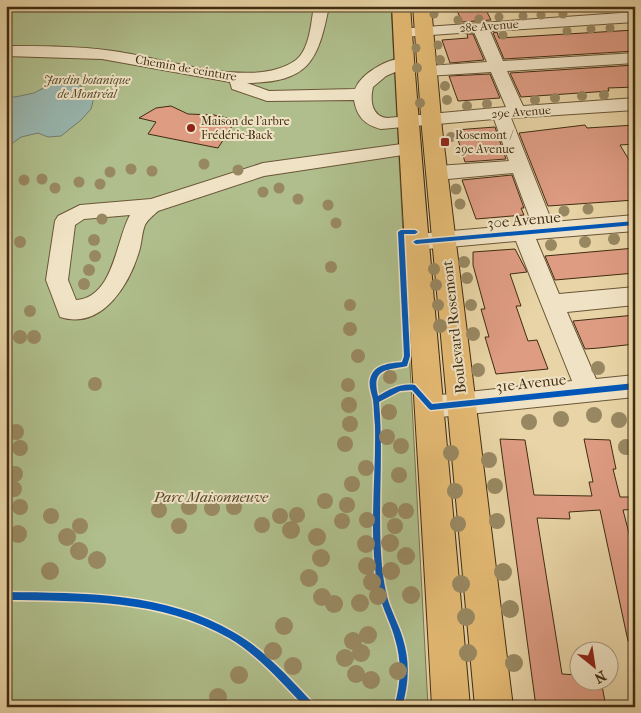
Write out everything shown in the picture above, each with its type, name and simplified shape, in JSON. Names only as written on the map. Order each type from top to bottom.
[{"type":"main road","name":"Boulevard Rosemont","points":[[401,6],[409,149],[431,407],[451,707]]},
{"type":"main road","name":"Boulevard Rosemont","points":[[422,6],[431,118],[494,707]]},
{"type":"street","name":"Chemin de ceinture","points":[[6,51],[50,50],[104,54],[238,78],[272,75],[300,65],[308,56],[322,6]]},
{"type":"street","name":"28e Avenue","points":[[403,32],[635,17]]},
{"type":"street","points":[[480,27],[497,67],[534,232],[553,304],[588,390]]},
{"type":"street","points":[[427,72],[635,58]]},
{"type":"street","points":[[238,78],[238,85],[267,96],[308,94],[363,95],[368,82],[382,72],[405,62]]},
{"type":"street","name":"29e Avenue","points":[[363,95],[365,112],[370,119],[399,124],[407,120],[635,104]]},
{"type":"street","points":[[151,206],[137,221],[124,264],[115,284],[95,304],[79,311],[68,310],[57,280],[65,221],[80,212],[151,206],[262,170],[409,149]]},
{"type":"street","points":[[437,173],[511,167]]},
{"type":"street","name":"30e Avenue","points":[[416,242],[635,223]]},
{"type":"street","points":[[553,304],[635,296]]},
{"type":"street","name":"31e Avenue","points":[[431,407],[588,390],[633,392]]},
{"type":"green space","name":"Parc Maisonneuve","points":[[6,6],[391,6],[428,707],[6,707]]},
{"type":"water","points":[[67,84],[81,86],[94,97],[91,109],[81,120],[61,136],[48,137],[38,133],[21,137],[6,148],[6,96],[15,97],[34,93],[49,85]]},
{"type":"building","points":[[455,6],[484,6],[491,20],[462,22]]},
{"type":"building","points":[[635,30],[635,51],[504,59],[493,33],[497,32],[499,38]]},
{"type":"building","points":[[467,34],[473,34],[484,60],[450,63],[442,40],[468,38]]},
{"type":"building","points":[[635,65],[635,87],[608,88],[609,91],[521,97],[510,73]]},
{"type":"building","points":[[490,74],[500,98],[458,101],[449,76]]},
{"type":"building","name":"Maison de l'arbre Frédéric-Back","points":[[171,106],[188,114],[214,115],[236,120],[218,148],[148,134],[156,122],[139,118],[156,108]]},
{"type":"building","points":[[585,125],[587,128],[635,125],[635,144],[620,145],[635,170],[635,200],[548,206],[519,133]]},
{"type":"building","points":[[495,127],[506,159],[465,162],[455,130]]},
{"type":"building","points":[[512,175],[524,208],[521,208],[524,215],[476,219],[462,180]]},
{"type":"building","points":[[635,248],[635,273],[555,280],[545,256]]},
{"type":"building","points":[[515,249],[527,272],[510,274],[521,306],[516,306],[528,341],[537,340],[548,369],[496,374],[485,337],[489,337],[481,309],[485,309],[473,265],[473,252]]},
{"type":"building","points":[[635,315],[635,344],[599,348],[585,349],[573,321]]},
{"type":"building","points":[[500,439],[525,440],[534,495],[592,496],[589,482],[593,482],[584,439],[610,440],[616,469],[613,469],[620,497],[635,497],[635,509],[623,510],[632,545],[635,545],[635,641],[628,641],[600,510],[569,512],[570,519],[537,518],[562,674],[568,674],[568,690],[603,690],[606,707],[536,707]]},
{"type":"cycle path","points":[[416,242],[635,223]]},
{"type":"cycle path","points":[[376,400],[373,383],[377,372],[387,367],[405,364],[407,356],[401,232],[415,232]]},
{"type":"cycle path","points":[[398,707],[403,684],[404,662],[400,640],[385,603],[377,545],[378,424],[376,400],[399,388],[413,387],[431,407],[635,386]]},
{"type":"cycle path","points":[[6,596],[122,600],[177,612],[205,622],[232,635],[252,649],[311,707]]},
{"type":"place","name":"Maison de l'arbre Frédéric-Back","points":[[191,128]]},
{"type":"place","name":"Rosemont / 29e Avenue","points":[[445,142]]},
{"type":"park label","name":"Jardin botanique de Montréal","points":[[87,87]]}]
